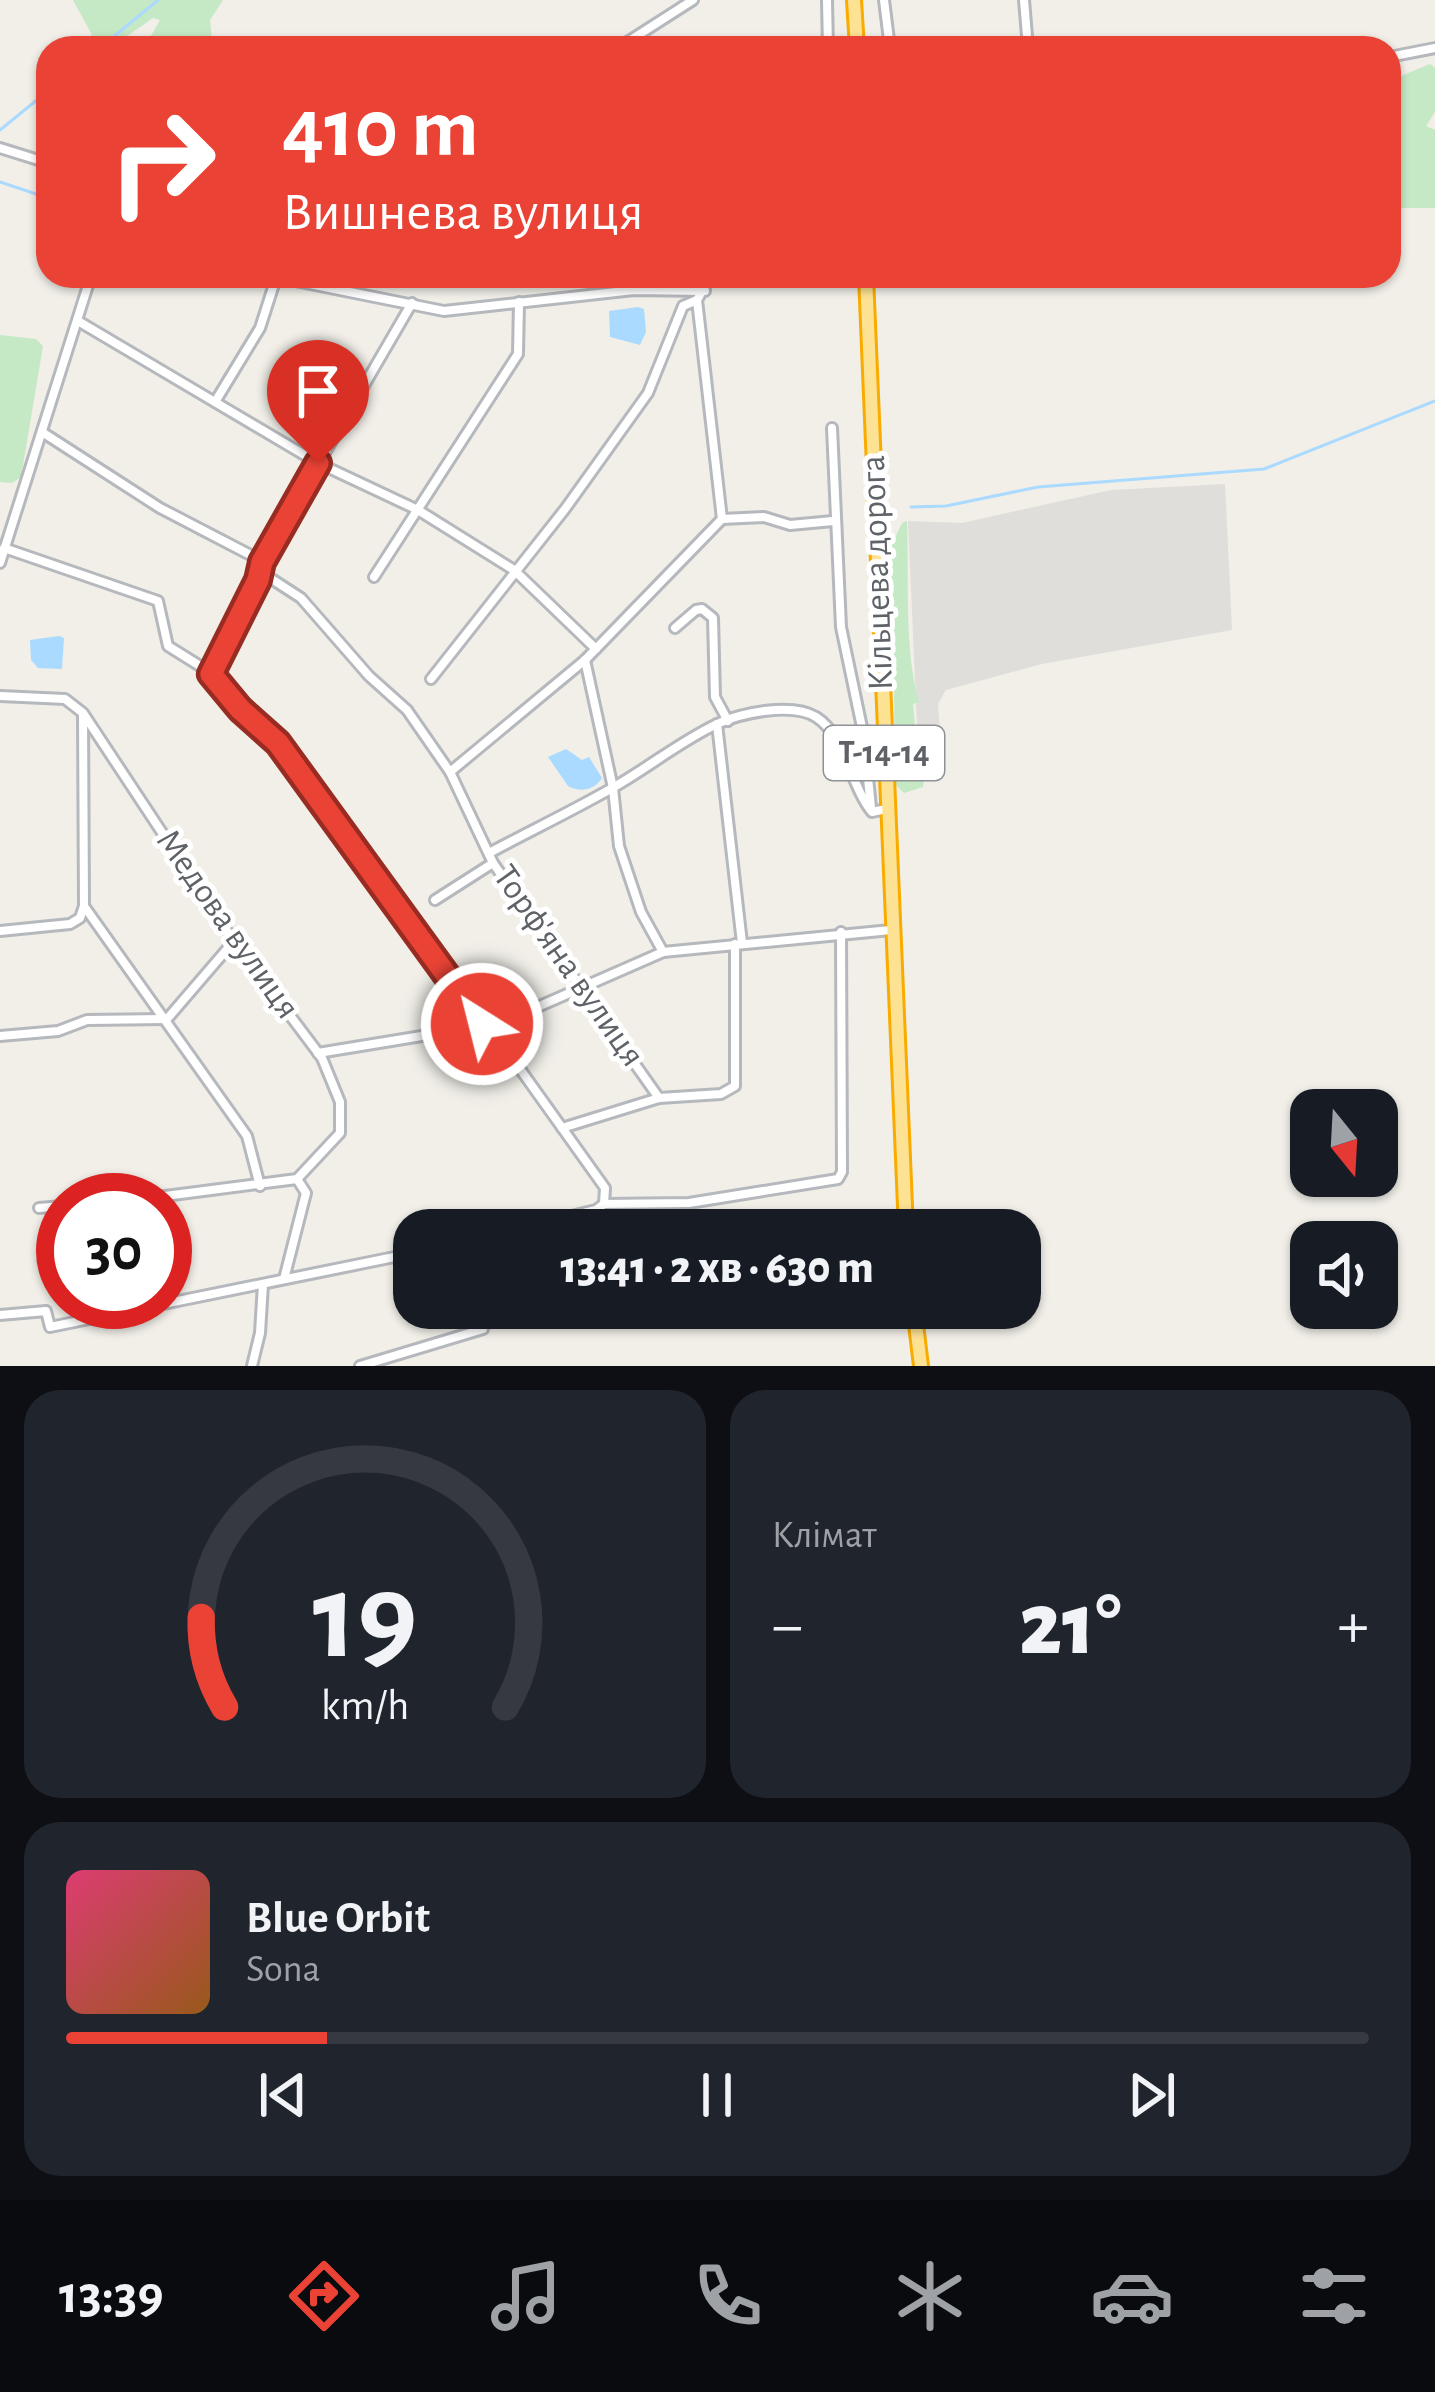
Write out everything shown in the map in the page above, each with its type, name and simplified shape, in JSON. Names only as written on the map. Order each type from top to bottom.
[{"type":"highway","points":[[854,0],[856,36]]},
{"type":"highway","name":"Кільцева дорога","points":[[866,288],[879,810],[891,930],[904,1209]]},
{"type":"highway","points":[[917,1329],[921,1366]]},
{"type":"street","points":[[636,36],[692,0]]},
{"type":"street","points":[[827,0],[828,36]]},
{"type":"street","points":[[884,0],[888,36]]},
{"type":"street","points":[[1024,0],[1027,36]]},
{"type":"street","points":[[1401,55],[1435,49]]},
{"type":"street","points":[[0,148],[36,159]]},
{"type":"street","points":[[0,563],[87,288]]},
{"type":"street","points":[[215,401],[260,328],[270,288]]},
{"type":"street","points":[[332,288],[444,310],[634,290],[705,291]]},
{"type":"street","points":[[431,679],[648,393],[683,306],[697,300],[706,288]]},
{"type":"street","points":[[697,300],[722,519]]},
{"type":"street","points":[[374,577],[518,354],[518,302]]},
{"type":"street","points":[[211,674],[258,580],[262,562],[412,303]]},
{"type":"street","points":[[78,320],[318,463],[418,510],[514,570],[596,649]]},
{"type":"street","points":[[832,428],[841,627],[879,810]]},
{"type":"street","name":"Торф'яна вулиця","points":[[42,432],[160,508],[262,562],[267,576],[301,598],[369,676],[407,710],[450,772],[493,863],[659,1097]]},
{"type":"street","points":[[450,772],[585,660],[722,519],[764,517],[790,525],[833,521]]},
{"type":"street","points":[[4,548],[158,601],[168,646],[211,674],[278,743],[562,1128],[604,1188],[604,1204]]},
{"type":"street","points":[[675,628],[696,610],[713,618],[715,697],[728,721]]},
{"type":"street","points":[[585,660],[613,788],[619,846],[641,912],[663,952]]},
{"type":"street","points":[[0,696],[65,699],[83,713],[84,906],[74,922],[0,931]]},
{"type":"street","points":[[490,852],[613,788],[717,724],[768,712],[802,710],[819,718],[830,731],[860,798],[879,810]]},
{"type":"street","name":"Медова вулиця","points":[[83,713],[231,937],[319,1053],[340,1102],[343,1125],[333,1144],[297,1179]]},
{"type":"street","points":[[562,1128],[659,1097],[721,1094],[734,1086],[739,944],[717,724]]},
{"type":"street","points":[[435,900],[493,863]]},
{"type":"street","points":[[84,906],[247,1136],[260,1186]]},
{"type":"street","points":[[319,1053],[501,1023],[663,952],[891,930]]},
{"type":"street","points":[[597,1209],[604,1204],[689,1203],[838,1179],[842,1172],[841,932]]},
{"type":"street","points":[[0,1036],[58,1031],[87,1020],[167,1019],[228,948],[231,937]]},
{"type":"street","points":[[192,1194],[297,1179],[306,1193],[284,1279]]},
{"type":"street","points":[[0,1315],[46,1311],[50,1327],[393,1257]]},
{"type":"street","points":[[252,1366],[263,1284]]},
{"type":"street","points":[[360,1366],[483,1329]]},
{"type":"shaded area","points":[[1225,484],[1232,630],[1042,664],[946,690],[938,704],[943,770],[919,771],[908,521],[962,523],[1111,490]]},
{"type":"green space","points":[[73,0],[223,0],[210,20],[212,36],[151,36],[160,20],[153,18],[127,36],[92,35]]},
{"type":"green space","points":[[1430,64],[1435,68],[1435,112],[1426,126],[1435,130],[1435,208],[1401,208],[1401,76]]},
{"type":"green space","points":[[0,335],[36,339],[43,346],[21,477],[12,483],[0,482]]},
{"type":"green space","points":[[907,521],[909,637],[919,702],[913,704],[919,768],[925,769],[923,787],[904,793],[895,784],[894,671],[884,602],[883,540],[895,538]]},
{"type":"water","points":[[644,309],[646,332],[640,345],[610,337],[609,311]]},
{"type":"water","points":[[64,638],[62,669],[38,668],[31,660],[30,640]]},
{"type":"water","points":[[566,749],[582,760],[589,757],[602,778],[599,782],[587,789],[568,786],[548,757]]},
{"type":"waterway","points":[[114,36],[158,0]]},
{"type":"waterway","points":[[0,130],[36,101]]},
{"type":"waterway","points":[[0,182],[36,194]]},
{"type":"waterway","points":[[911,507],[946,506],[1038,487],[1264,469],[1435,401]]},
{"type":"route","points":[[318,463],[262,562],[258,580],[211,674],[278,743],[482,1024]]}]
